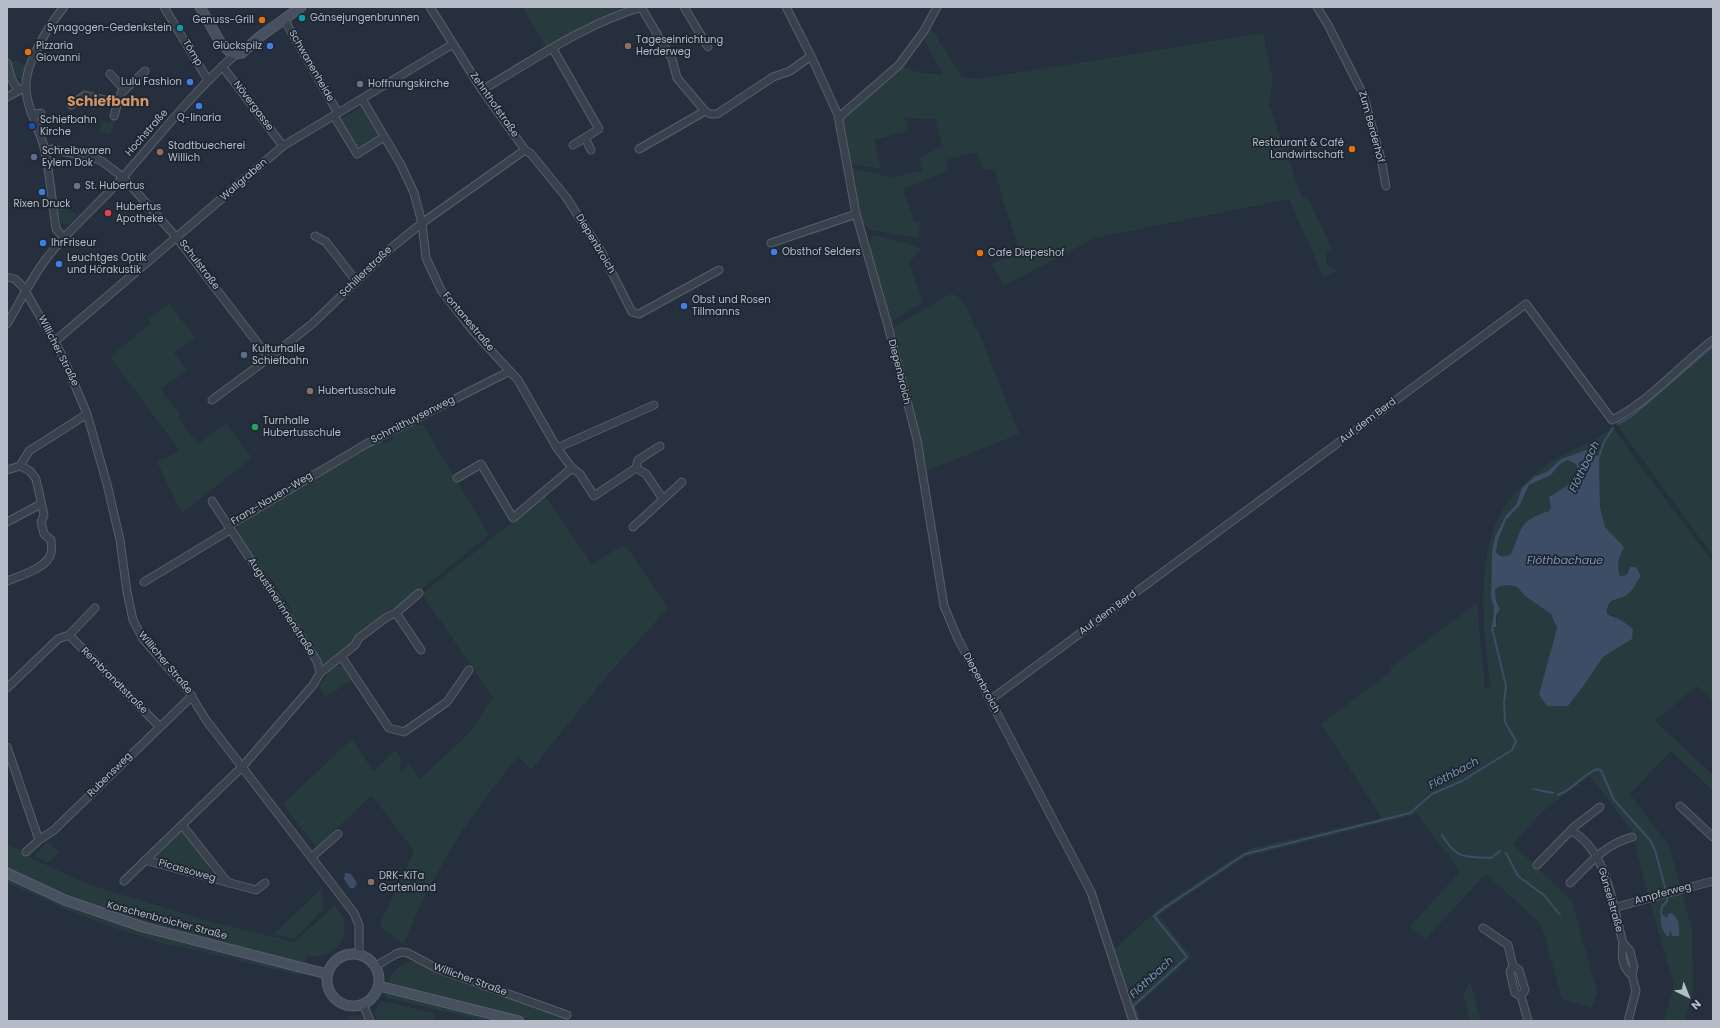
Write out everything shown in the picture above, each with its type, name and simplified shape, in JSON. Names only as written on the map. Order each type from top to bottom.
[{"type":"main road","points":[[200,7],[220,42],[230,52],[236,54]]},
{"type":"main road","name":"Hochstraße","points":[[236,54],[242,53],[258,38],[301,7]]},
{"type":"main road","name":"Korschenbroicher Straße","points":[[7,873],[65,900],[143,927],[328,974]]},
{"type":"main road","points":[[349,954],[359,954],[369,958],[376,966],[380,978],[379,986],[375,995],[363,1004],[348,1006],[334,998],[327,984],[328,974],[332,964],[339,957],[349,954]]},
{"type":"main road","points":[[379,986],[519,1021]]},
{"type":"street","points":[[64,7],[39,44],[30,68],[26,88],[31,113],[45,152],[56,229],[64,238]]},
{"type":"street","name":"Tömp","points":[[164,7],[208,80]]},
{"type":"street","name":"Zehnthofstraße","points":[[430,7],[482,90],[525,150],[531,154],[566,197]]},
{"type":"street","points":[[482,90],[595,24],[642,7],[672,59],[677,78],[705,111],[710,114],[717,114],[773,77],[790,71],[811,56]]},
{"type":"street","points":[[684,7],[708,47]]},
{"type":"street","points":[[771,244],[856,214],[838,118],[834,106],[786,7]]},
{"type":"street","points":[[838,118],[899,65],[924,31],[937,7]]},
{"type":"street","name":"Zum Berderhof","points":[[1317,7],[1364,94],[1381,159],[1386,186]]},
{"type":"street","name":"Schwanenheide","points":[[284,19],[357,154],[385,139]]},
{"type":"street","name":"Wallgraben","points":[[54,342],[284,146],[453,44]]},
{"type":"street","points":[[552,48],[599,129],[573,145]]},
{"type":"street","name":"Hochstraße","points":[[7,324],[46,259],[64,238],[123,177],[208,80],[236,54]]},
{"type":"street","points":[[7,63],[11,78],[18,90]]},
{"type":"street","name":"Növergasse","points":[[222,66],[284,146]]},
{"type":"street","points":[[114,116],[121,93],[145,71]]},
{"type":"street","points":[[110,74],[125,90]]},
{"type":"street","points":[[7,97],[18,90],[26,88]]},
{"type":"street","points":[[71,105],[85,95],[117,104]]},
{"type":"street","name":"Fontanestraße","points":[[362,99],[401,166],[414,193],[422,223],[426,258],[441,290],[473,331],[518,380],[557,448],[572,468],[580,474],[594,496],[636,468],[638,460],[660,446]]},
{"type":"street","points":[[639,149],[705,111]]},
{"type":"street","points":[[31,113],[41,113]]},
{"type":"street","points":[[585,138],[591,150]]},
{"type":"street","name":"Schulstraße","points":[[45,152],[51,149],[95,158],[123,177],[177,238],[269,358]]},
{"type":"street","name":"Schillerstraße","points":[[212,400],[312,324],[391,248],[422,223],[525,150]]},
{"type":"street","name":"Diepenbroich","points":[[566,197],[602,253],[632,312],[639,314],[719,270]]},
{"type":"street","name":"Diepenbroich","points":[[856,214],[888,326],[917,440],[944,606],[958,639],[1090,892],[1132,1021]]},
{"type":"street","points":[[315,236],[326,242],[356,281]]},
{"type":"street","name":"Willicher Straße","points":[[7,277],[15,279],[22,284],[73,378],[87,414],[116,519],[133,620],[137,629],[150,649],[192,696],[206,720],[243,766],[358,918],[359,954]]},
{"type":"street","name":"Auf dem Berd","points":[[990,700],[1526,304],[1612,420],[1636,406],[1694,354],[1713,340]]},
{"type":"street","name":"Schmithuysenweg","points":[[317,472],[394,429],[510,371]]},
{"type":"street","points":[[557,448],[654,405]]},
{"type":"street","points":[[7,470],[20,466],[29,451],[87,414]]},
{"type":"street","points":[[456,478],[480,464],[513,518],[572,468]]},
{"type":"street","points":[[7,582],[38,568],[47,560],[51,553],[51,540],[44,534],[41,522],[44,515],[36,479],[30,471],[20,466]]},
{"type":"street","points":[[636,468],[646,474],[663,500]]},
{"type":"street","name":"Franz-Nauen-Weg","points":[[144,582],[317,472]]},
{"type":"street","points":[[633,527],[682,482]]},
{"type":"street","name":"Augustinerinnenstraße","points":[[212,501],[316,661],[320,673]]},
{"type":"street","points":[[7,522],[41,504]]},
{"type":"street","points":[[243,766],[313,685],[320,673],[355,645],[359,638],[387,617],[396,613],[419,593]]},
{"type":"street","points":[[7,688],[58,639],[68,635],[95,608]]},
{"type":"street","points":[[396,613],[421,650]]},
{"type":"street","name":"Rembrandtstraße","points":[[68,635],[159,726]]},
{"type":"street","points":[[341,656],[389,728],[404,732],[447,702],[469,670]]},
{"type":"street","name":"Rubensweg","points":[[26,852],[39,840],[54,830],[159,726],[192,696]]},
{"type":"street","points":[[7,747],[39,840]]},
{"type":"street","name":"Picassoweg","points":[[124,881],[243,766]]},
{"type":"street","points":[[1680,806],[1713,837]]},
{"type":"street","points":[[1536,866],[1571,831],[1600,807]]},
{"type":"street","name":"Picassoweg","points":[[182,825],[228,883]]},
{"type":"street","name":"Günselstraße","points":[[1571,831],[1580,836],[1596,857],[1604,872],[1623,944],[1621,954],[1626,971],[1632,975],[1636,991],[1628,1021]]},
{"type":"street","points":[[312,857],[338,834]]},
{"type":"street","name":"Günselstraße","points":[[1570,883],[1596,857],[1614,843],[1632,837]]},
{"type":"street","name":"Picassoweg","points":[[145,860],[256,890],[265,883]]},
{"type":"street","name":"Ampferweg","points":[[1613,908],[1713,881]]},
{"type":"street","points":[[1483,928],[1508,946],[1513,966],[1510,972],[1515,992],[1522,996],[1528,1021]]},
{"type":"street","name":"Willicher Straße","points":[[376,966],[402,952],[436,968],[567,1015]]},
{"type":"street","points":[[363,1004],[370,1021]]},
{"type":"green space","points":[[522,7],[618,7],[620,9],[582,26],[546,47]]},
{"type":"green space","points":[[931,28],[962,77],[979,79],[1263,33],[1273,81],[1269,105],[1302,198],[1307,196],[1332,249],[1327,252],[1326,262],[1331,268],[1337,270],[1324,278],[1289,199],[1095,238],[1004,286],[992,264],[1021,254],[1002,197],[996,172],[991,169],[983,170],[977,152],[946,160],[948,171],[903,189],[915,222],[921,220],[918,238],[870,229],[859,219],[850,168],[892,177],[922,171],[919,158],[942,146],[935,119],[905,118],[908,131],[874,140],[881,169],[849,163],[842,120],[901,67],[918,72],[943,75],[924,40]]},
{"type":"green space","points":[[9,60],[27,65],[22,79],[14,77]]},
{"type":"green space","points":[[361,107],[379,137],[357,151],[339,120]]},
{"type":"green space","points":[[704,114],[707,116],[638,156],[644,152],[643,150],[648,147],[649,149],[662,141],[661,139],[668,135],[670,137],[682,129],[681,127],[689,123],[690,125],[703,117],[702,115]]},
{"type":"green space","points":[[112,117],[115,118],[114,128],[109,134],[99,132],[102,121],[110,123]]},
{"type":"green space","points":[[58,207],[68,209],[77,215],[70,223],[64,225],[60,221]]},
{"type":"green space","points":[[854,217],[855,220],[809,236],[810,233]]},
{"type":"green space","points":[[873,235],[921,248],[909,263],[923,302],[889,323],[867,242],[870,241]]},
{"type":"green space","points":[[952,294],[957,296],[965,304],[976,330],[978,330],[1019,434],[924,472],[891,329],[946,296]]},
{"type":"green space","points":[[169,303],[195,338],[174,353],[187,371],[160,389],[181,416],[178,418],[198,444],[226,423],[252,458],[182,513],[157,462],[180,451],[110,357],[151,323],[149,319]]},
{"type":"green space","points":[[1713,343],[1713,556],[1615,422]]},
{"type":"green space","points":[[420,419],[489,535],[396,610],[391,609],[353,639],[355,643],[323,668],[321,658],[292,615],[293,612],[267,573],[263,572],[236,532],[238,524],[381,438],[384,444],[393,440],[395,432]]},
{"type":"green space","points":[[1613,426],[1632,455],[1713,562],[1713,701],[1697,686],[1655,721],[1713,775],[1713,791],[1671,751],[1630,794],[1669,846],[1680,885],[1678,888],[1651,895],[1648,894],[1632,832],[1590,776],[1542,812],[1513,844],[1572,902],[1597,992],[1592,1008],[1562,999],[1541,924],[1486,874],[1425,939],[1410,926],[1460,872],[1417,814],[1245,857],[1166,910],[1159,916],[1192,957],[1136,1007],[1141,1021],[1135,1021],[1112,951],[1163,905],[1243,852],[1253,848],[1382,818],[1321,724],[1392,671],[1390,668],[1477,603],[1485,689],[1491,688],[1485,641],[1484,590],[1490,540],[1498,518],[1514,494],[1548,464],[1606,432]],"holes":[[[1586,450],[1600,474],[1600,507],[1605,527],[1624,547],[1619,558],[1618,568],[1620,576],[1627,575],[1628,594],[1613,601],[1609,606],[1607,614],[1613,615],[1632,639],[1603,657],[1568,706],[1539,694],[1557,628],[1551,614],[1525,596],[1517,587],[1508,585],[1500,586],[1495,591],[1496,601],[1499,608],[1496,627],[1492,620],[1494,607],[1491,598],[1492,551],[1495,537],[1506,515],[1516,505],[1523,488],[1534,477],[1548,471],[1561,459]]]},
{"type":"green space","points":[[1568,460],[1576,464],[1578,473],[1571,483],[1549,497],[1551,507],[1549,511],[1532,518],[1523,526],[1511,554],[1505,556],[1499,555],[1496,552],[1498,540],[1506,520],[1520,505],[1529,485],[1551,475],[1559,465]]},
{"type":"green space","points":[[545,496],[592,565],[619,547],[626,546],[668,608],[606,677],[531,770],[518,756],[473,815],[443,862],[415,916],[403,944],[379,926],[414,851],[377,802],[371,796],[318,846],[315,846],[283,804],[352,739],[373,771],[396,750],[401,760],[399,773],[409,764],[420,779],[468,734],[493,698],[422,594]]},
{"type":"green space","points":[[335,666],[343,667],[352,680],[326,697],[318,686]]},
{"type":"green space","points":[[180,833],[185,833],[209,864],[209,872],[202,874],[158,861],[156,859],[157,856]]},
{"type":"green space","points":[[48,841],[59,852],[48,863],[34,856]]},
{"type":"green space","points":[[7,844],[22,851],[31,858],[90,885],[212,922],[295,942],[335,905],[343,919],[343,938],[340,944],[332,952],[320,956],[307,956],[305,963],[152,925],[115,914],[83,902],[52,890],[7,869]]},
{"type":"green space","points":[[7,878],[67,906],[141,932],[303,972],[302,976],[162,943],[120,930],[79,915],[7,883]]},
{"type":"green space","points":[[322,888],[323,910],[294,939],[274,934]]},
{"type":"green space","points":[[1679,892],[1682,893],[1692,929],[1693,992],[1685,1021],[1664,1021],[1674,985],[1650,902],[1652,900]],"holes":[[[1661,913],[1667,919],[1667,937],[1660,918]]]},
{"type":"green space","points":[[412,961],[438,973],[571,1020],[536,1021],[389,983],[394,971],[404,964]]},
{"type":"green space","points":[[1470,981],[1481,1021],[1470,1021],[1463,994]]},
{"type":"green space","points":[[386,992],[505,1021],[484,1021],[385,997]]},
{"type":"green space","points":[[382,1001],[434,1013],[435,1018],[430,1021],[377,1021],[374,1012]]},
{"type":"green space","points":[[363,1015],[366,1021],[351,1021],[346,1016]]},
{"type":"water","name":"Flöthbachaue","points":[[1586,450],[1599,457],[1600,507],[1605,527],[1624,547],[1618,568],[1620,576],[1627,575],[1630,567],[1636,567],[1641,576],[1628,594],[1613,600],[1607,608],[1607,614],[1621,620],[1633,629],[1632,639],[1603,657],[1568,706],[1547,706],[1539,694],[1557,628],[1551,614],[1525,596],[1517,587],[1508,585],[1500,586],[1495,590],[1496,601],[1500,609],[1496,616],[1496,627],[1492,627],[1494,607],[1491,598],[1492,551],[1495,537],[1506,515],[1516,505],[1522,488],[1534,477],[1548,471],[1561,459]],"holes":[[[1567,460],[1576,464],[1578,473],[1571,483],[1549,497],[1551,507],[1549,511],[1532,518],[1523,526],[1511,554],[1507,556],[1499,555],[1496,552],[1498,540],[1506,520],[1520,505],[1529,485],[1551,475],[1559,465]]]},
{"type":"water","points":[[345,873],[351,874],[357,883],[354,888],[350,888],[344,879]]},
{"type":"water","points":[[1661,913],[1667,918],[1668,914],[1671,913],[1676,917],[1679,926],[1679,936],[1672,936],[1670,930],[1669,937],[1665,933],[1661,923]]},
{"type":"waterway","name":"Flöthbach","points":[[1618,424],[1632,416],[1713,346]]},
{"type":"waterway","name":"Flöthbach","points":[[1598,459],[1604,442],[1613,428]]},
{"type":"waterway","name":"Flöthbach","points":[[1138,1021],[1133,1006],[1187,957],[1154,916],[1164,908],[1245,854],[1410,813],[1432,794],[1462,781],[1512,750],[1516,741],[1505,722],[1504,702],[1506,686],[1492,628],[1493,625]]},
{"type":"waterway","points":[[1558,795],[1568,790],[1597,769],[1601,770],[1614,800],[1650,840],[1655,850],[1666,891]]},
{"type":"waterway","points":[[1533,789],[1553,793]]},
{"type":"waterway","points":[[1442,835],[1452,849],[1462,855],[1491,858],[1500,851]]},
{"type":"waterway","points":[[1506,853],[1518,876],[1545,896],[1560,915]]},
{"type":"waterway","points":[[1661,913],[1662,907],[1667,901],[1667,895]]},
{"type":"place","name":"Gänsejungenbrunnen","points":[[302,18]]},
{"type":"place","name":"Genuss-Grill","points":[[262,20]]},
{"type":"place","name":"Synagogen-Gedenkstein","points":[[180,28]]},
{"type":"place","name":"Glückspilz","points":[[270,46]]},
{"type":"place","name":"Tageseinrichtung Herderweg","points":[[628,46]]},
{"type":"place","name":"Pizzaria Giovanni","points":[[28,52]]},
{"type":"place","name":"Lulu Fashion","points":[[190,82]]},
{"type":"place","name":"Hoffnungskirche","points":[[360,84]]},
{"type":"place","name":"Q-linaria","points":[[199,106]]},
{"type":"place","name":"Schiefbahn Kirche","points":[[32,126]]},
{"type":"place","name":"Restaurant & Café Landwirtschaft","points":[[1352,149]]},
{"type":"place","name":"Stadtbuecherei Willich","points":[[160,152]]},
{"type":"place","name":"Schreibwaren Eylem Dok","points":[[34,157]]},
{"type":"place","name":"St. Hubertus","points":[[77,186]]},
{"type":"place","name":"Rixen Druck","points":[[42,192]]},
{"type":"place","name":"Hubertus Apotheke","points":[[108,213]]},
{"type":"place","name":"IhrFriseur","points":[[43,243]]},
{"type":"place","name":"Obsthof Selders","points":[[774,252]]},
{"type":"place","name":"Cafe Diepeshof","points":[[980,253]]},
{"type":"place","name":"Leuchtges Optik und Hörakustik","points":[[59,264]]},
{"type":"place","name":"Obst und Rosen Tillmanns","points":[[684,306]]},
{"type":"place","name":"Kulturhalle Schiefbahn","points":[[244,355]]},
{"type":"place","name":"Hubertusschule","points":[[310,391]]},
{"type":"place","name":"Turnhalle Hubertusschule","points":[[255,427]]},
{"type":"place","name":"DRK-KiTa Gartenland","points":[[371,882]]},
{"type":"district","name":"Schiefbahn","points":[[108,102]]}]
